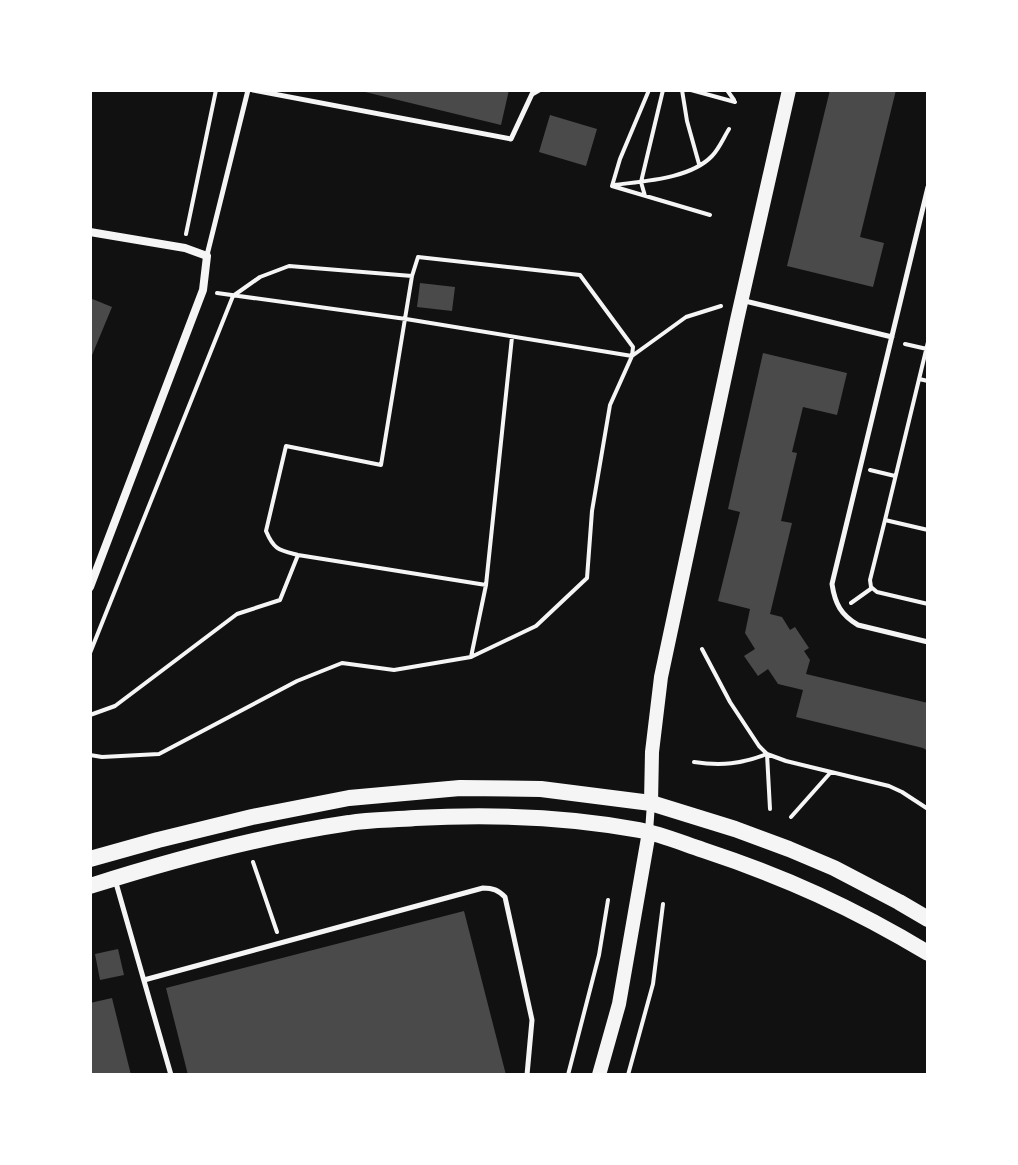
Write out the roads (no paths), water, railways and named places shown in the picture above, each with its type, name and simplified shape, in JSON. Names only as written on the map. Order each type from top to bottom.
[{"type":"main road","points":[[90,859],[252,817],[349,798],[460,788],[541,789],[651,803],[789,849],[834,868],[928,919]]},
{"type":"main road","points":[[90,886],[260,839],[352,822],[459,816],[538,817],[649,832],[783,878],[885,927],[928,953]]},
{"type":"street","points":[[599,1075],[619,1004],[649,832],[652,752],[661,677],[789,90]]},
{"type":"street","points":[[90,232],[185,248],[207,256],[203,290],[90,587]]},
{"type":"lane","points":[[207,256],[251,90],[511,139],[532,94],[539,90]]},
{"type":"lane","points":[[928,187],[832,584],[840,611],[858,625],[928,642]]},
{"type":"lane","points":[[741,300],[891,338]]},
{"type":"lane","points":[[114,878],[171,1075]]},
{"type":"lane","points":[[144,980],[483,888],[498,890],[505,897],[532,1020],[527,1075]]}]
